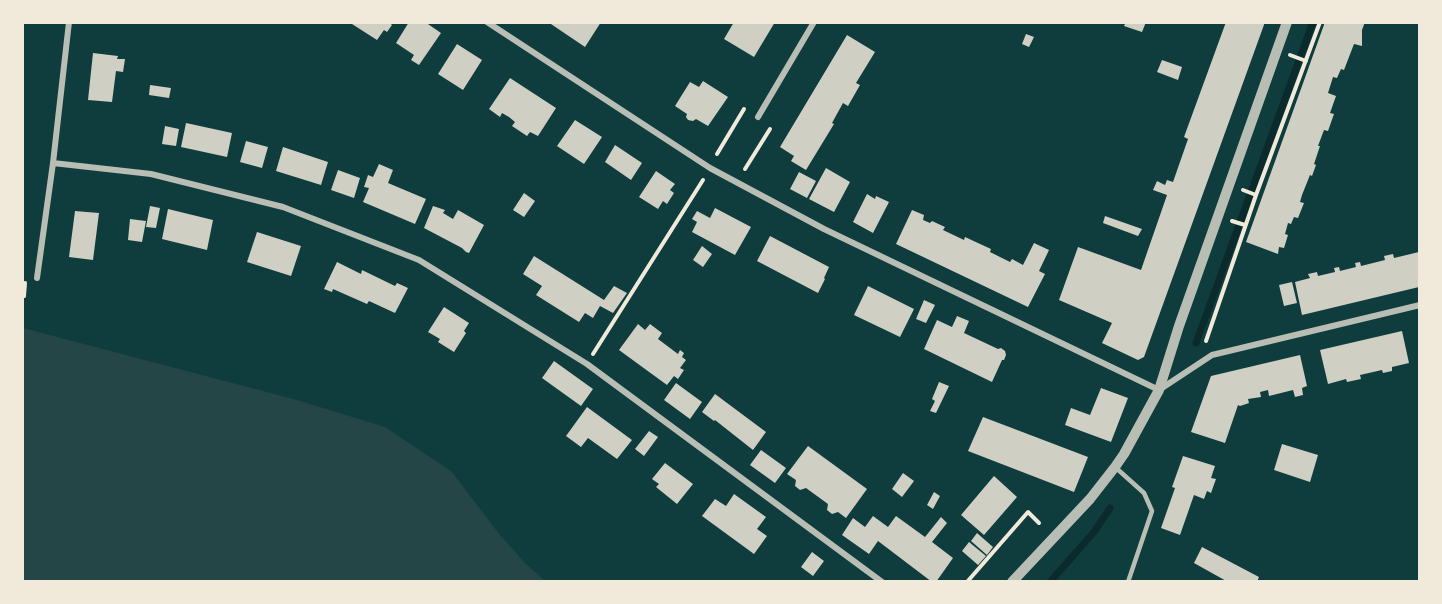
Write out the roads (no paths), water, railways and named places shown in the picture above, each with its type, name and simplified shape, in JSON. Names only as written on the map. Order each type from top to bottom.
[{"type":"street","points":[[37,278],[69,22]]},
{"type":"street","points":[[487,22],[710,168],[824,229],[1159,390]]},
{"type":"street","points":[[758,117],[814,22]]},
{"type":"street","points":[[1012,582],[1090,499],[1115,467],[1159,390],[1179,326],[1287,22]]},
{"type":"street","points":[[53,163],[151,174],[283,207],[419,260],[587,364],[882,582]]},
{"type":"street","points":[[1159,390],[1212,356],[1419,305]]},
{"type":"lane","points":[[1115,467],[1144,494],[1152,511],[1128,582]]},
{"type":"waterway","points":[[1196,343],[1313,22]]},
{"type":"waterway","points":[[1050,582],[1094,532],[1110,508]]}]
